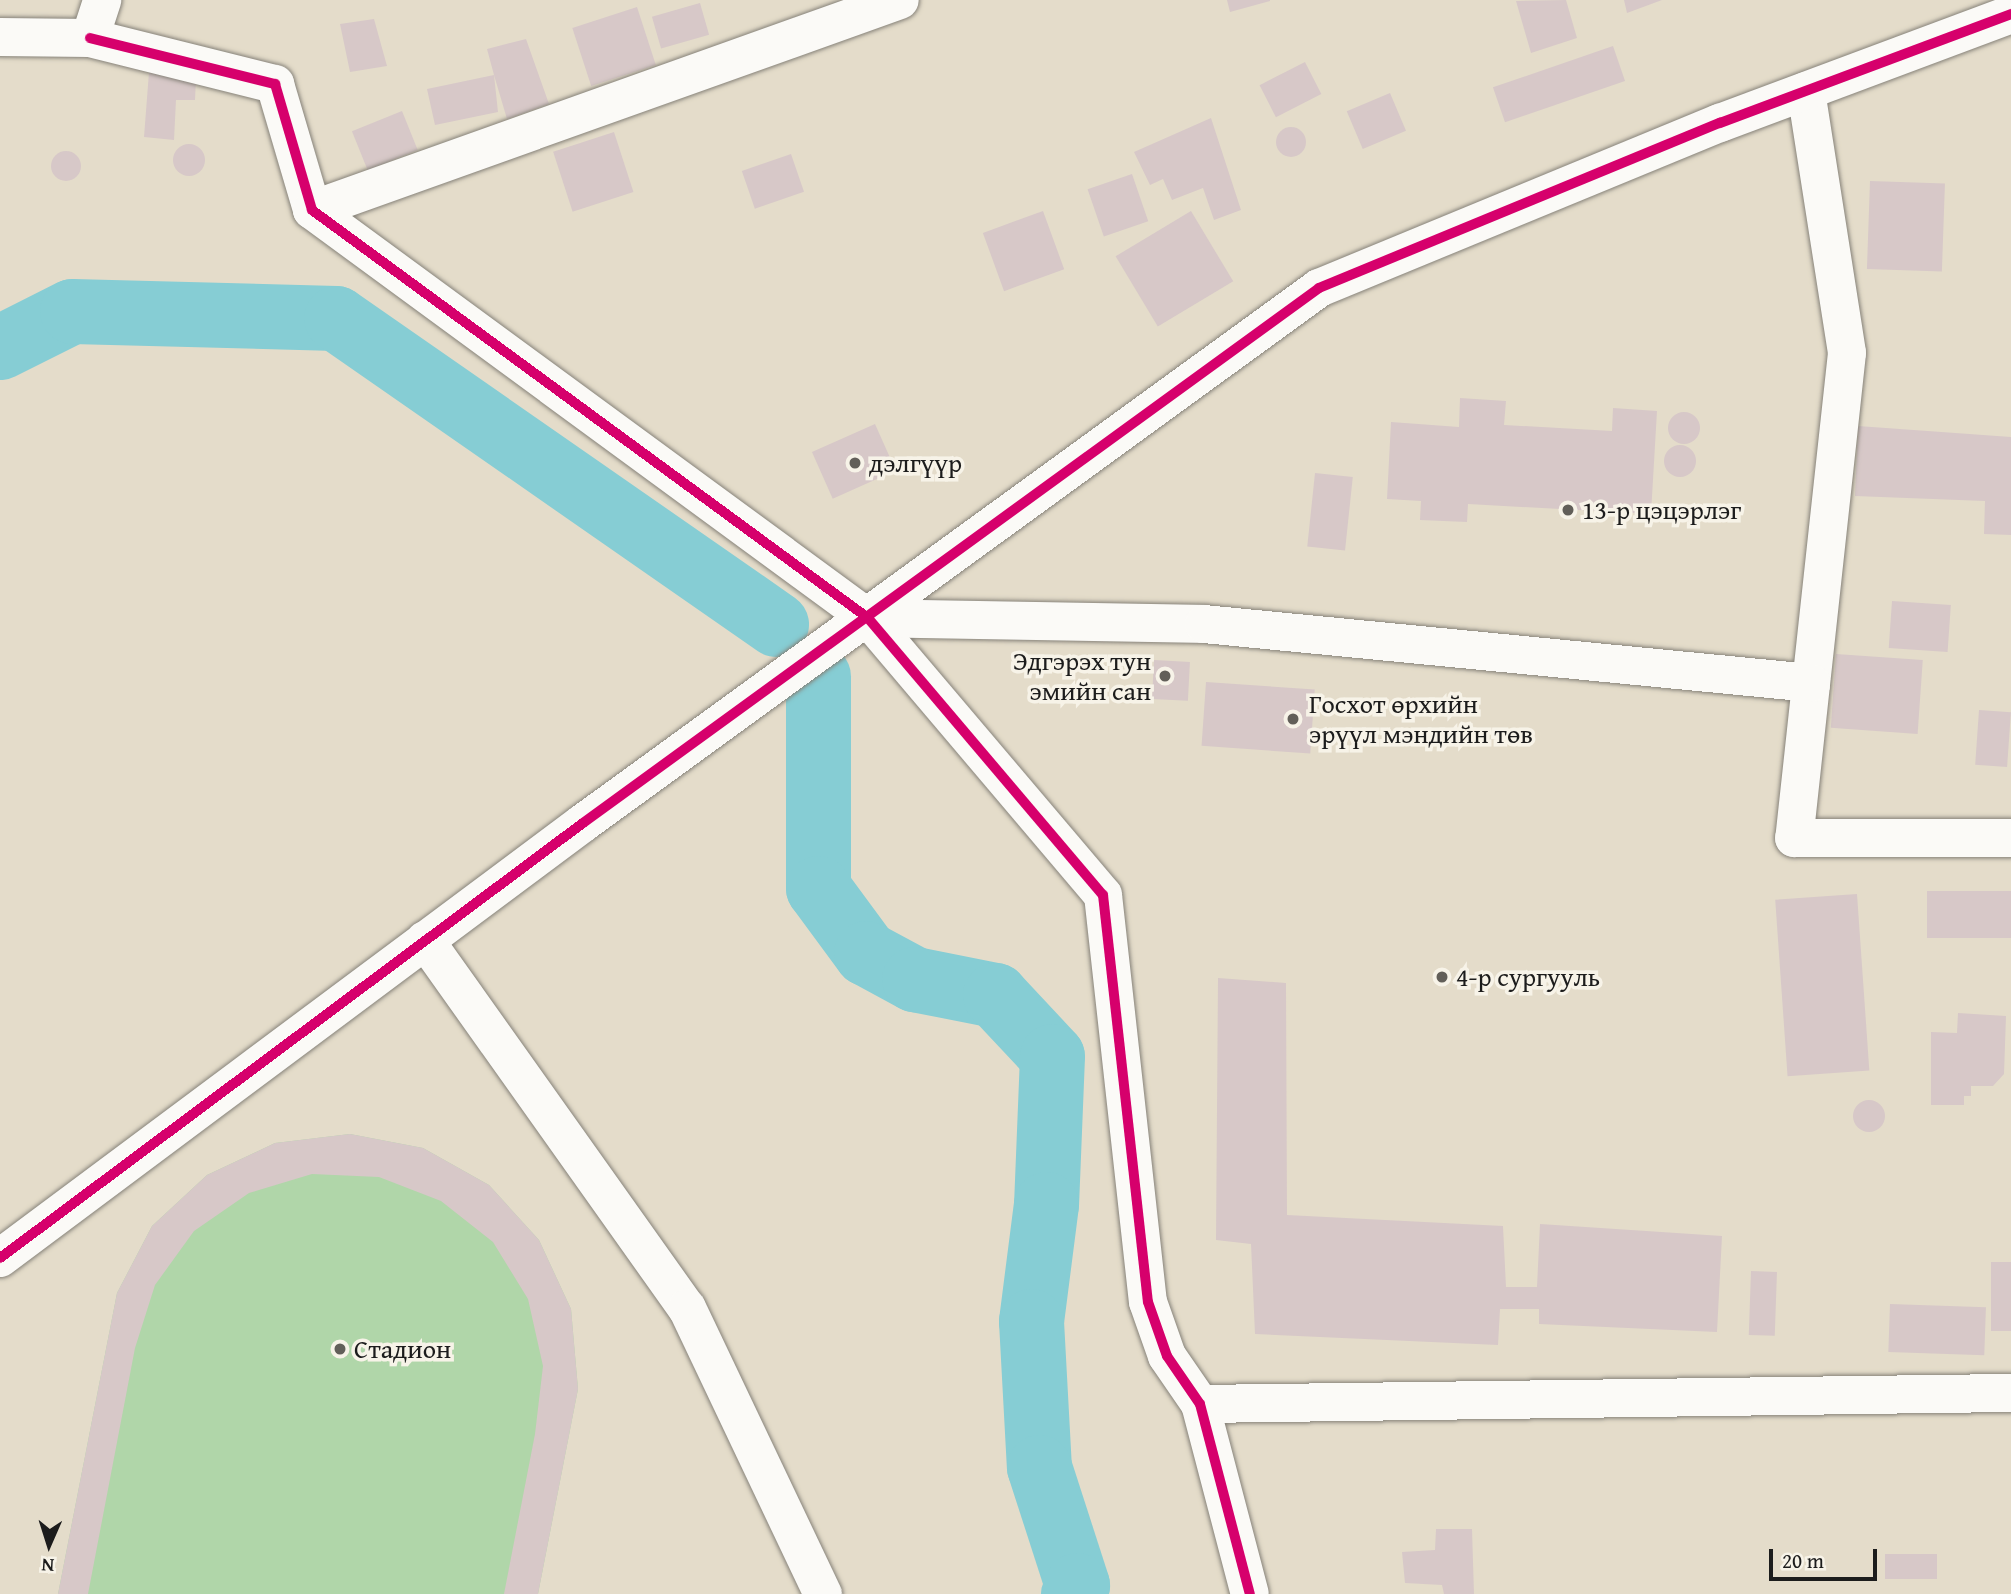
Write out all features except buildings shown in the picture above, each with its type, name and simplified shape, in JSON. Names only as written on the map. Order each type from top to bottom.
[{"type":"street","points":[[90,38],[102,0]]},
{"type":"street","points":[[312,210],[900,0]]},
{"type":"street","points":[[0,1258],[425,940],[1319,288],[1806,91],[2011,14]]},
{"type":"street","points":[[0,37],[90,38],[275,84],[312,210],[867,618],[1103,895],[1148,1302],[1167,1356],[1200,1404],[1250,1594]]},
{"type":"street","points":[[1806,91],[1847,353],[1794,838],[2011,838]]},
{"type":"street","points":[[867,618],[1204,624],[1811,683]]},
{"type":"street","points":[[425,940],[687,1308],[823,1594]]},
{"type":"street","points":[[1200,1404],[2011,1393]]},
{"type":"green space","name":"Стадион","points":[[350,1134],[423,1148],[489,1185],[539,1240],[571,1309],[578,1389],[538,1594],[58,1594],[117,1293],[152,1226],[207,1175],[275,1143]]},
{"type":"waterway","points":[[0,347],[72,311],[336,318],[776,624]]},
{"type":"waterway","points":[[818,676],[818,888],[866,953],[914,979],[995,995],[1052,1056],[1046,1204],[1031,1321],[1039,1467],[1077,1585],[1073,1594]]},
{"type":"cycle path","points":[[0,1258],[583,823],[1319,288],[1720,123],[2011,14]]},
{"type":"cycle path","points":[[90,38],[275,84],[312,210],[868,618],[1103,895],[1148,1302],[1167,1356],[1200,1404],[1250,1594]]},
{"type":"place","name":"дэлгүүр","points":[[855,463]]},
{"type":"place","name":"13-р цэцэрлэг","points":[[1568,510]]},
{"type":"place","name":"Эдгэрэх тун эмийн сан","points":[[1165,676]]},
{"type":"place","name":"Госхот өрхийн эрүүл мэндийн төв","points":[[1293,719]]},
{"type":"place","name":"4-р сургууль","points":[[1442,977]]},
{"type":"place","name":"Стадион","points":[[340,1349]]}]
